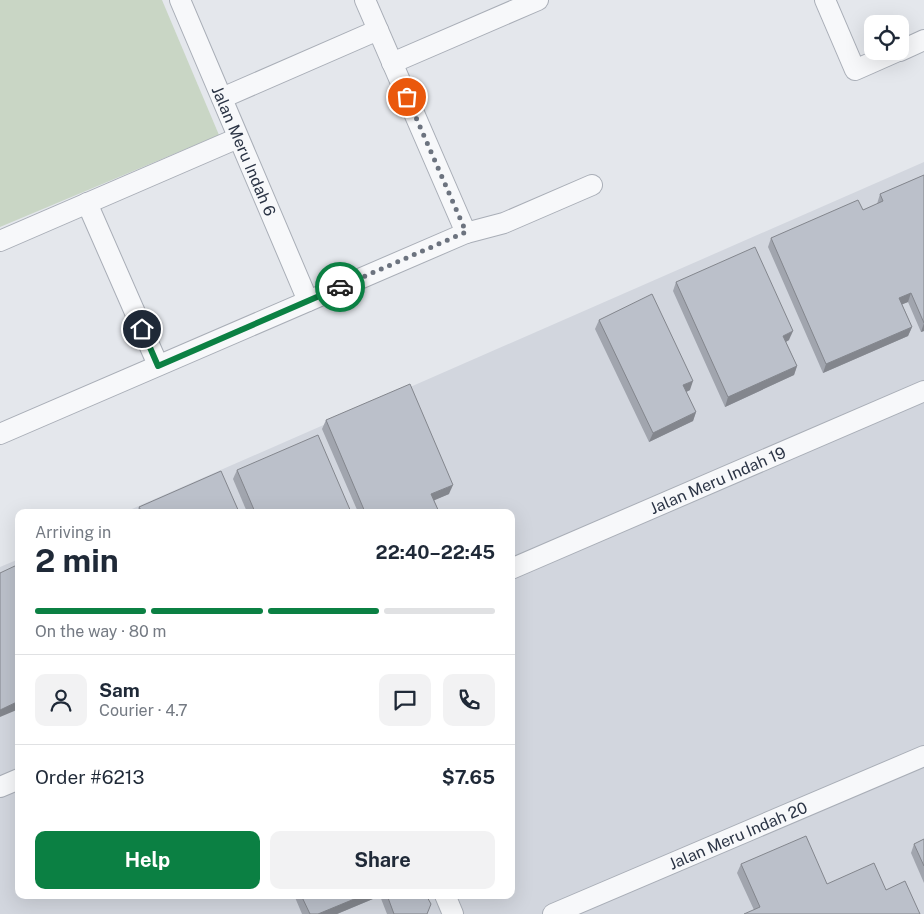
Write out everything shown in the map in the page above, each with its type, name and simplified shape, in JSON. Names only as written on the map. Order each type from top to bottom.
[{"type":"street","name":"Jalan Meru Indah 6","points":[[180,0],[308,301]]},
{"type":"street","points":[[365,0],[466,232]]},
{"type":"street","points":[[392,63],[538,0]]},
{"type":"street","points":[[826,0],[855,70],[878,60]]},
{"type":"street","points":[[222,98],[378,30]]},
{"type":"street","points":[[909,47],[924,40]]},
{"type":"street","points":[[0,241],[238,138]]},
{"type":"street","points":[[0,433],[466,232],[504,223],[592,185]]},
{"type":"street","points":[[87,203],[158,366]]},
{"type":"street","name":"Jalan Meru Indah 19","points":[[515,567],[924,391]]},
{"type":"street","name":"Jalan Meru Indah 20","points":[[553,914],[924,756]]},
{"type":"street","points":[[0,787],[15,781]]},
{"type":"street","points":[[447,899],[453,914]]},
{"type":"shaded area","points":[[924,162],[924,914],[0,914],[0,567],[15,561],[15,899],[515,899],[515,509],[132,509]]},
{"type":"green space","points":[[0,0],[162,0],[219,135],[0,227]]},
{"type":"building","points":[[924,175],[924,323],[911,293],[899,298],[912,327],[826,364],[771,238],[858,200],[863,210],[883,201],[880,194]]},
{"type":"building","points":[[755,247],[793,331],[783,336],[797,366],[728,397],[676,282]]},
{"type":"building","points":[[652,294],[693,381],[683,385],[696,412],[653,433],[599,320]]},
{"type":"building","points":[[410,384],[453,485],[431,494],[438,509],[364,509],[326,420]]},
{"type":"building","points":[[318,435],[350,509],[254,509],[237,470]]},
{"type":"building","points":[[221,471],[238,509],[140,509],[139,507]]},
{"type":"building","points":[[15,566],[15,703],[0,710],[0,573]]},
{"type":"building","points":[[806,836],[827,884],[874,863],[886,890],[905,881],[920,914],[744,914],[760,907],[741,864]]},
{"type":"building","points":[[924,839],[924,866],[914,844]]},
{"type":"building","points":[[303,899],[354,899],[318,914],[310,914]]},
{"type":"building","points":[[388,899],[428,899],[431,904],[427,914],[394,914]]},
{"type":"way so far","points":[[340,287],[466,232],[407,97]]},
{"type":"route","points":[[142,329],[158,366],[340,287]]}]
